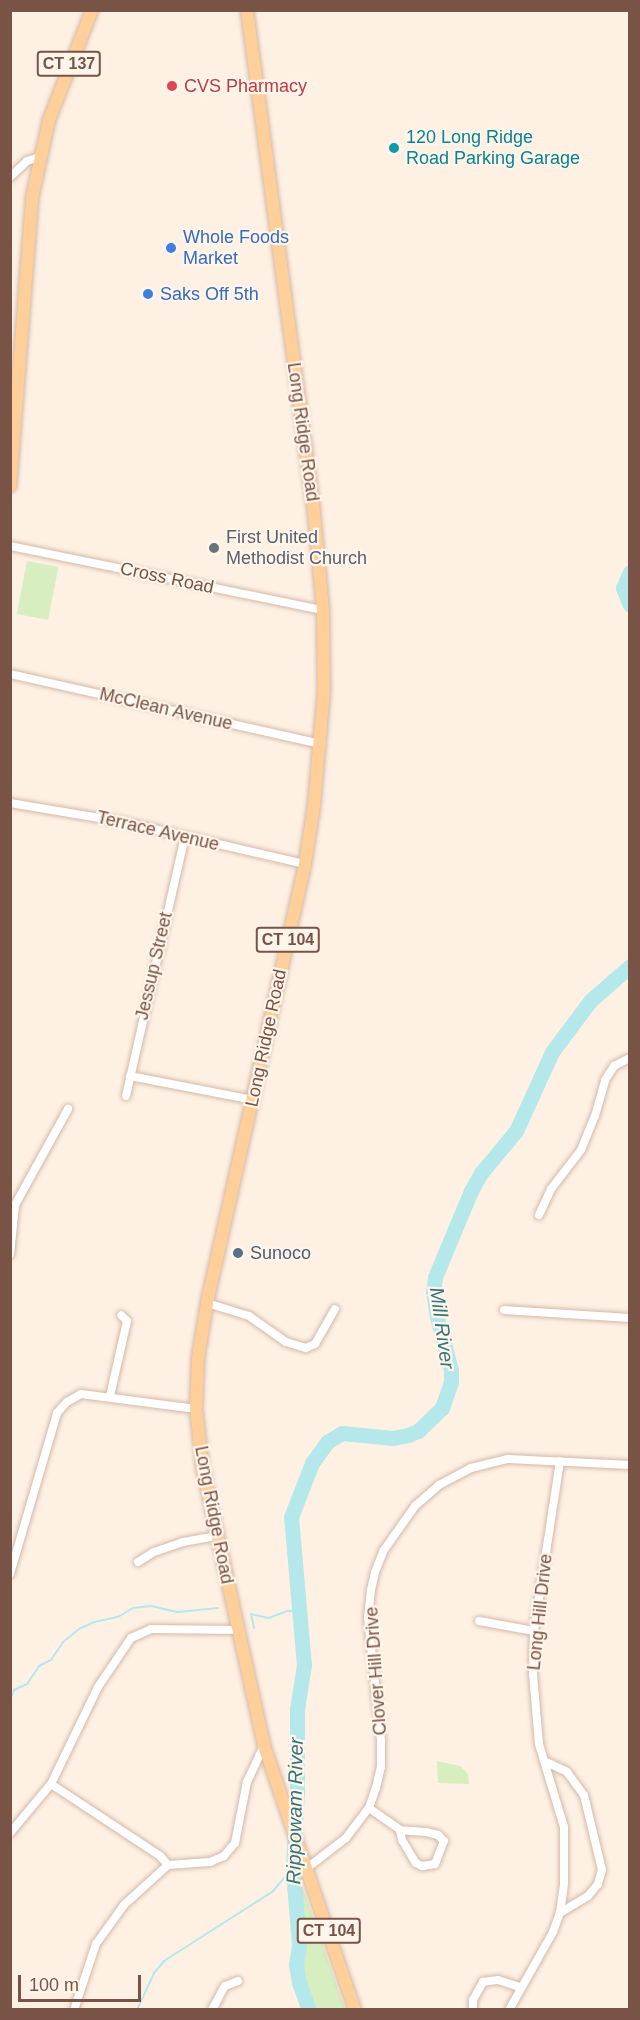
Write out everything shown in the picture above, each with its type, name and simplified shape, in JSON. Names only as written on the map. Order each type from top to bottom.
[{"type":"main road","name":"CT 137","points":[[10,486],[28,245],[40,157],[57,97],[92,10]]},
{"type":"main road","name":"Long Ridge Road","points":[[247,10],[313,502],[322,610],[324,691],[321,744],[305,864],[207,1303],[198,1358],[196,1409],[203,1470],[264,1746],[355,2010]]},
{"type":"street","points":[[10,177],[27,161],[40,157]]},
{"type":"street","name":"Cross Road","points":[[10,546],[322,610]]},
{"type":"street","name":"McClean Avenue","points":[[10,674],[321,744]]},
{"type":"street","name":"Terrace Avenue","points":[[10,803],[123,822],[305,864]]},
{"type":"street","name":"Jessup Street","points":[[126,1096],[185,837]]},
{"type":"street","points":[[539,1215],[551,1190],[581,1150],[595,1116],[605,1080],[614,1066],[630,1058]]},
{"type":"street","points":[[130,1076],[252,1100]]},
{"type":"street","points":[[10,1254],[15,1205],[68,1109]]},
{"type":"street","points":[[207,1303],[249,1316],[286,1342],[306,1348],[315,1344],[334,1309]]},
{"type":"street","points":[[504,1310],[630,1318]]},
{"type":"street","points":[[110,1396],[127,1321],[121,1315]]},
{"type":"street","points":[[10,1574],[57,1413],[67,1402],[81,1394],[196,1409]]},
{"type":"street","name":"Clover Hill Drive","points":[[307,1868],[346,1838],[369,1808],[381,1767],[381,1740],[368,1618],[375,1572],[384,1550],[415,1506],[439,1485],[471,1468],[508,1459],[630,1465]]},
{"type":"street","name":"Long Hill Drive","points":[[509,2010],[553,1932],[560,1913],[564,1883],[564,1827],[539,1744],[533,1674],[534,1631],[560,1461]]},
{"type":"street","points":[[138,1562],[154,1552],[183,1542],[217,1536]]},
{"type":"street","points":[[479,1622],[534,1631]]},
{"type":"street","points":[[10,1833],[51,1784],[98,1687],[131,1638],[151,1629],[237,1630]]},
{"type":"street","points":[[85,2010],[74,2007],[96,1944],[124,1905],[168,1865],[210,1862],[224,1856],[235,1843],[247,1782],[264,1746]]},
{"type":"street","points":[[546,1762],[567,1772],[584,1795],[602,1870],[598,1884],[588,1896],[560,1913]]},
{"type":"street","points":[[51,1784],[160,1856],[168,1865]]},
{"type":"street","points":[[369,1808],[400,1830],[438,1835],[444,1841],[435,1864],[422,1866],[416,1863],[402,1840],[400,1830]]},
{"type":"street","points":[[473,2010],[473,2000],[483,1982],[498,1980],[520,1988]]},
{"type":"street","points":[[212,2010],[225,1986],[238,1981]]},
{"type":"green space","points":[[27,561],[58,567],[48,620],[17,614]]},
{"type":"green space","points":[[437,1761],[460,1766],[468,1774],[469,1784],[438,1783]]},
{"type":"green space","points":[[297,1871],[345,2009],[305,2009],[298,1993],[287,1888]]},
{"type":"waterway","name":"Mill River","points":[[630,572],[623,588],[630,605]]},
{"type":"waterway","name":"Mill River","points":[[309,2010],[299,1983],[296,1964],[299,1945],[293,1868],[297,1792],[297,1709],[304,1665],[291,1517],[312,1463],[327,1442],[342,1433],[393,1438],[408,1435],[418,1431],[442,1408],[451,1382],[451,1370],[437,1317],[433,1292],[435,1277],[471,1191],[481,1173],[516,1131],[552,1052],[590,1001],[630,966]]},
{"type":"waterway","points":[[10,1700],[14,1690],[27,1684],[39,1666],[51,1660],[63,1642],[79,1629],[94,1622],[118,1617],[133,1608],[151,1606],[178,1612],[218,1608]]},
{"type":"waterway","points":[[254,1628],[251,1614],[269,1618],[287,1611],[299,1611]]},
{"type":"waterway","name":"Rippowam River","points":[[137,2010],[154,1973],[164,1961],[272,1892],[293,1868]]},
{"type":"place","name":"CVS Pharmacy","points":[[172,86]]},
{"type":"place","name":"120 Long Ridge Road Parking Garage","points":[[394,148]]},
{"type":"place","name":"Whole Foods Market","points":[[171,248]]},
{"type":"place","name":"Saks Off 5th","points":[[148,294]]},
{"type":"place","name":"First United Methodist Church","points":[[214,548]]},
{"type":"place","name":"Sunoco","points":[[238,1253]]}]
